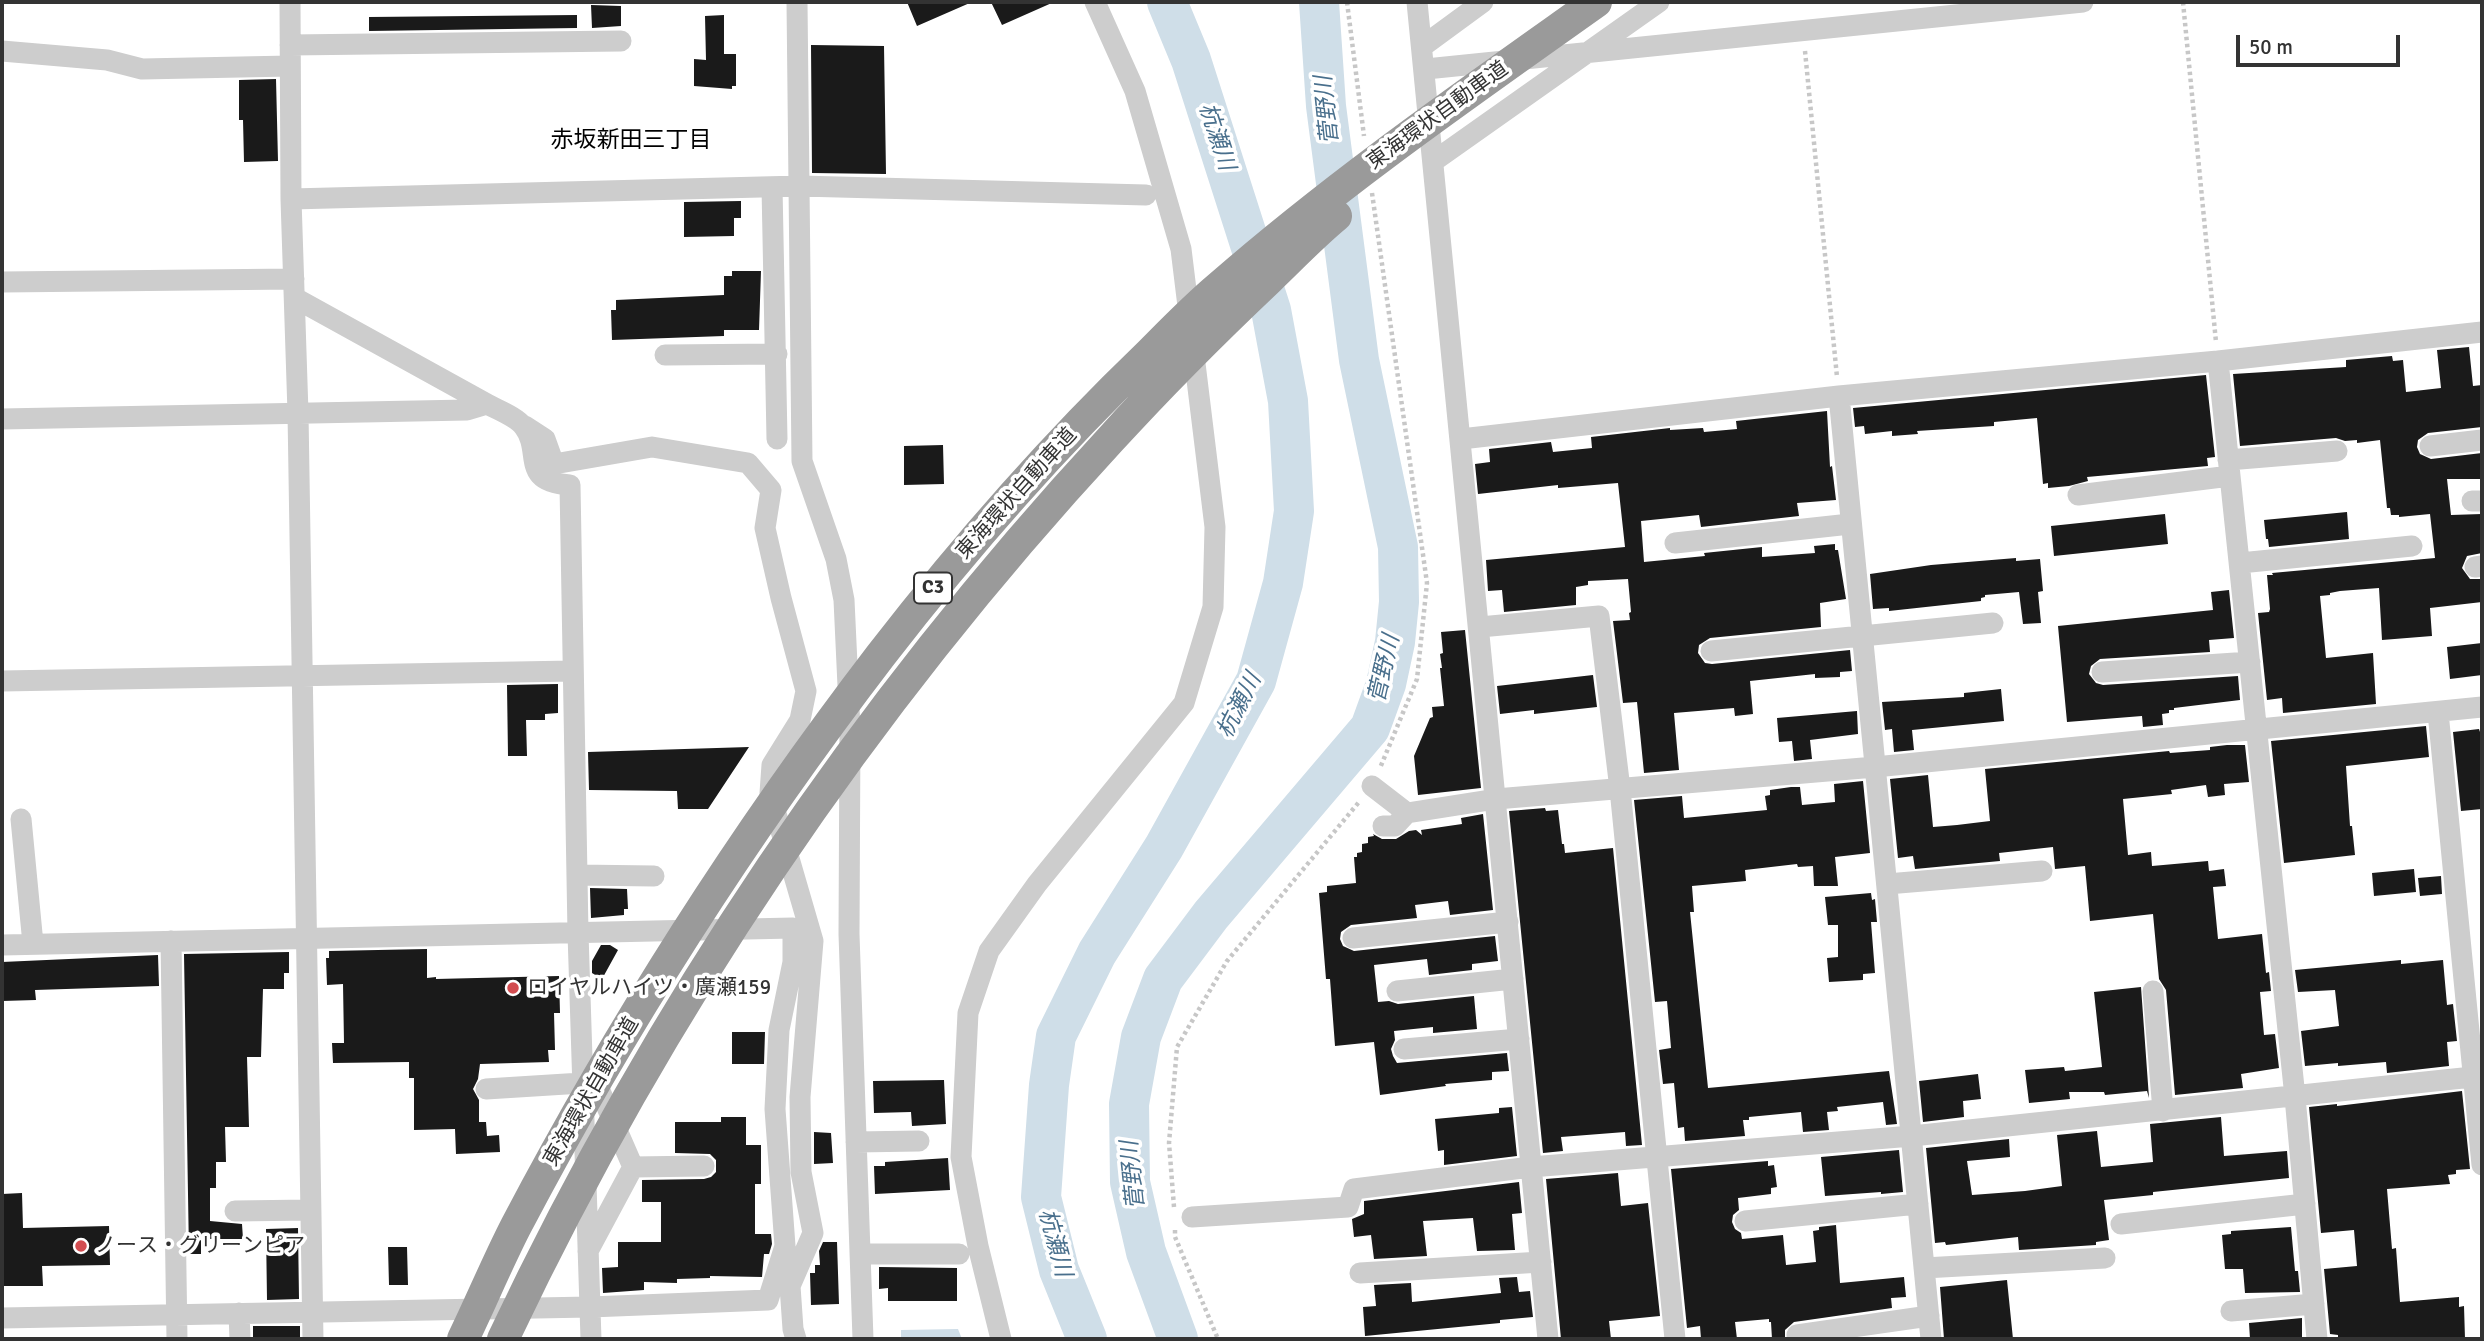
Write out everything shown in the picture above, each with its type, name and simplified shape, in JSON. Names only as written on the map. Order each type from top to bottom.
[{"type":"highway","name":"東海環状自動車道","points":[[463,1339],[515,1228],[600,1074],[703,905],[816,740],[930,592],[1044,460],[1216,289],[1317,206],[1419,128],[1596,2]]},
{"type":"highway","name":"東海環状自動車道","points":[[502,1339],[546,1247],[634,1084],[737,917],[841,767],[963,609],[1073,480],[1171,374],[1327,223],[1601,2]]},
{"type":"street","points":[[290,2],[291,199],[298,413],[313,1339]]},
{"type":"street","points":[[796,2],[802,461],[836,559],[844,600],[850,729],[849,934],[863,1339]]},
{"type":"street","points":[[1001,1339],[978,1246],[961,1157],[968,1013],[989,951],[1037,884],[1184,703],[1213,607],[1215,527],[1181,249],[1135,91],[1095,2]]},
{"type":"street","points":[[1417,2],[1426,69],[1548,1339]]},
{"type":"street","points":[[1423,46],[1483,2]]},
{"type":"street","points":[[1434,162],[1659,2]]},
{"type":"street","points":[[1426,69],[2083,2]]},
{"type":"street","points":[[2,51],[107,60],[142,69],[290,56],[621,41]]},
{"type":"street","points":[[291,199],[800,186],[1146,195]]},
{"type":"street","points":[[772,187],[777,439]]},
{"type":"street","points":[[2,282],[294,288],[545,439],[554,464],[652,447],[748,463],[771,490],[765,528],[780,598],[806,691],[800,720],[772,765],[770,793],[813,941],[800,1097],[802,1171],[813,1233],[790,1286]]},
{"type":"street","points":[[1461,439],[1839,396],[2218,361],[2482,332]]},
{"type":"street","points":[[665,355],[777,354]]},
{"type":"street","points":[[2218,361],[2258,728],[2317,1339]]},
{"type":"street","points":[[1839,396],[1931,1339]]},
{"type":"street","points":[[2,419],[467,410],[487,404]]},
{"type":"street","points":[[523,425],[531,441],[532,461],[539,473],[556,484],[570,485],[578,933],[591,1339]]},
{"type":"street","points":[[2430,446],[2482,440]]},
{"type":"street","points":[[2078,495],[2337,451]]},
{"type":"street","points":[[1675,543],[1850,524]]},
{"type":"street","points":[[2240,563],[2412,546]]},
{"type":"street","points":[[1480,626],[1599,616],[1620,789],[1675,1339]]},
{"type":"street","points":[[1711,651],[1993,623]]},
{"type":"street","points":[[2102,672],[2250,662]]},
{"type":"street","points":[[2,681],[573,671]]},
{"type":"street","points":[[1383,826],[1395,826],[1407,813],[1496,799],[1875,767],[2482,707]]},
{"type":"street","points":[[2438,712],[2474,989],[2482,1165]]},
{"type":"street","points":[[1372,786],[1407,813]]},
{"type":"street","points":[[21,819],[33,944]]},
{"type":"street","points":[[1887,884],[2042,871]]},
{"type":"street","points":[[577,875],[654,876]]},
{"type":"street","points":[[1353,938],[1508,922]]},
{"type":"street","points":[[2,945],[793,928],[793,962],[779,1030],[775,1110],[785,1246],[796,1339]]},
{"type":"street","points":[[171,941],[177,1339]]},
{"type":"street","points":[[1397,991],[1513,979]]},
{"type":"street","points":[[2153,990],[2163,1111]]},
{"type":"street","points":[[1404,1049],[1519,1039]]},
{"type":"street","points":[[581,1048],[633,1167]]},
{"type":"street","points":[[1180,1217],[1348,1207],[1354,1189],[1531,1167],[1912,1136],[2478,1077]]},
{"type":"street","points":[[486,1089],[582,1083]]},
{"type":"street","points":[[856,1142],[919,1141]]},
{"type":"street","points":[[633,1167],[704,1166]]},
{"type":"street","points":[[588,1252],[633,1167]]},
{"type":"street","points":[[1745,1221],[1918,1204]]},
{"type":"street","points":[[2121,1224],[2305,1204]]},
{"type":"street","points":[[234,1211],[310,1210]]},
{"type":"street","points":[[2,1318],[590,1307],[768,1300],[785,1246]]},
{"type":"street","points":[[860,1254],[959,1254]]},
{"type":"street","points":[[1924,1268],[2105,1258]]},
{"type":"street","points":[[1360,1273],[1541,1262]]},
{"type":"street","points":[[2231,1311],[2314,1304]]},
{"type":"street","points":[[239,1313],[240,1339]]},
{"type":"street","points":[[1797,1335],[1929,1316]]},
{"type":"path","points":[[1347,2],[1366,149]]},
{"type":"path","points":[[2183,2],[2218,361]]},
{"type":"path","points":[[1803,30],[1839,396]]},
{"type":"path","points":[[1218,1339],[1175,1237],[1180,1217],[1169,1143],[1177,1047],[1227,961],[1372,786],[1418,679],[1427,583],[1371,190]]},
{"type":"shaded area","points":[[958,1329],[962,1339],[901,1339],[901,1330]]},
{"type":"building","points":[[907,2],[972,2],[917,26]]},
{"type":"building","points":[[991,2],[1054,2],[1002,25]]},
{"type":"building","points":[[591,5],[621,6],[621,26],[592,28]]},
{"type":"building","points":[[577,15],[577,28],[369,31],[369,17]]},
{"type":"building","points":[[724,15],[724,54],[736,54],[736,86],[732,86],[732,89],[694,86],[694,59],[706,60],[705,16]]},
{"type":"building","points":[[811,45],[884,46],[886,174],[812,173]]},
{"type":"building","points":[[276,79],[278,161],[244,162],[243,120],[239,120],[239,80]]},
{"type":"building","points":[[741,201],[741,218],[734,218],[734,236],[684,237],[684,202]]},
{"type":"building","points":[[732,271],[761,271],[759,330],[724,330],[724,336],[612,340],[611,310],[616,310],[616,300],[724,295],[724,276],[732,276]]},
{"type":"building","points":[[2469,347],[2473,386],[2482,385],[2482,427],[2428,433],[2418,440],[2417,447],[2420,454],[2431,459],[2482,453],[2482,479],[2447,479],[2451,515],[2482,514],[2482,553],[2467,556],[2462,568],[2470,579],[2482,579],[2482,602],[2430,608],[2432,636],[2382,640],[2379,588],[2340,591],[2320,596],[2326,658],[2373,653],[2376,704],[2283,713],[2282,698],[2267,700],[2258,613],[2269,612],[2270,609],[2267,575],[2435,558],[2430,514],[2399,517],[2391,515],[2390,508],[2387,508],[2380,440],[2357,443],[2357,440],[2345,441],[2336,438],[2240,446],[2233,374],[2346,367],[2346,360],[2392,356],[2393,361],[2403,360],[2406,392],[2441,388],[2437,350]]},
{"type":"building","points":[[2206,375],[2215,457],[2207,458],[2208,466],[2087,477],[2088,481],[2048,488],[2048,483],[2043,484],[2037,418],[1994,422],[1994,426],[1917,431],[1918,434],[1892,436],[1892,431],[1865,434],[1864,426],[1855,427],[1853,408]]},
{"type":"building","points":[[1827,411],[1830,467],[1832,466],[1836,500],[1797,503],[1799,516],[1701,527],[1699,515],[1641,521],[1644,562],[1762,547],[1762,557],[1815,553],[1814,546],[1835,544],[1846,599],[1820,603],[1821,627],[1710,638],[1699,645],[1698,653],[1705,663],[1712,664],[1850,650],[1852,671],[1840,672],[1840,677],[1815,678],[1815,674],[1750,681],[1753,714],[1735,716],[1734,708],[1674,713],[1679,770],[1644,773],[1637,702],[1623,703],[1613,621],[1630,620],[1628,579],[1588,581],[1588,585],[1576,587],[1576,605],[1504,612],[1502,590],[1488,591],[1486,560],[1625,547],[1618,483],[1558,488],[1558,485],[1478,494],[1475,464],[1490,462],[1489,449],[1551,442],[1553,452],[1592,448],[1591,437],[1670,428],[1703,428],[1704,432],[1737,429],[1736,421]]},
{"type":"building","points":[[943,445],[944,484],[904,485],[904,446]]},
{"type":"building","points":[[2347,512],[2349,539],[2269,547],[2264,520]]},
{"type":"building","points":[[2165,514],[2168,544],[2054,556],[2051,526]]},
{"type":"building","points":[[2016,558],[2016,561],[2040,559],[2043,591],[2038,592],[2041,623],[2023,624],[2019,592],[1985,595],[1981,601],[1889,611],[1889,608],[1873,609],[1870,574],[1931,565]]},
{"type":"building","points":[[2229,590],[2234,638],[2209,640],[2210,652],[2100,659],[2091,666],[2089,674],[2096,683],[2103,685],[2238,676],[2240,700],[2174,708],[2169,710],[2169,713],[2162,714],[2163,725],[2143,727],[2142,716],[2067,722],[2058,626],[2213,610],[2211,592]]},
{"type":"building","points":[[1465,630],[1481,788],[1418,795],[1414,756],[1430,718],[1433,717],[1432,707],[1444,706],[1440,668],[1440,654],[1443,653],[1441,632]]},
{"type":"building","points":[[2482,643],[2482,675],[2450,679],[2447,647]]},
{"type":"building","points":[[1593,675],[1597,707],[1534,714],[1534,710],[1500,714],[1497,686]]},
{"type":"building","points":[[558,684],[558,713],[545,714],[545,720],[526,720],[527,756],[508,756],[507,685]]},
{"type":"building","points":[[2001,689],[2004,721],[1912,730],[1914,750],[1894,752],[1892,729],[1885,730],[1882,702],[1964,697],[1964,693]]},
{"type":"building","points":[[1857,711],[1858,734],[1810,740],[1812,759],[1794,761],[1792,741],[1779,742],[1777,718]]},
{"type":"building","points":[[2426,726],[2429,757],[2346,766],[2355,855],[2284,863],[2271,741]]},
{"type":"building","points":[[2479,729],[2482,732],[2482,809],[2461,811],[2453,732]]},
{"type":"building","points":[[2245,745],[2249,782],[2224,784],[2225,795],[2208,797],[2206,785],[2171,790],[2172,794],[2123,799],[2128,855],[2151,852],[2152,866],[2208,861],[2209,871],[2224,869],[2226,886],[2213,887],[2218,939],[2262,934],[2266,973],[2269,972],[2271,991],[2260,992],[2264,1035],[2275,1034],[2279,1068],[2241,1074],[2243,1088],[2175,1095],[2166,990],[2159,979],[2153,914],[2090,921],[2085,866],[2055,869],[2053,847],[1999,853],[2000,861],[1915,869],[1913,856],[1898,858],[1890,779],[1928,775],[1933,827],[1957,825],[1990,821],[1985,769],[2169,751],[2210,750],[2210,747]]},
{"type":"building","points":[[749,747],[708,809],[678,809],[677,791],[589,790],[588,752]]},
{"type":"building","points":[[1863,781],[1870,853],[1835,857],[1838,886],[1814,886],[1813,866],[1798,867],[1797,864],[1745,870],[1746,881],[1692,886],[1694,912],[1690,912],[1708,1088],[1889,1071],[1897,1124],[1886,1125],[1883,1102],[1837,1107],[1838,1111],[1827,1112],[1829,1130],[1803,1132],[1801,1112],[1749,1117],[1749,1120],[1743,1120],[1745,1136],[1685,1141],[1684,1127],[1678,1128],[1674,1083],[1663,1084],[1659,1050],[1671,1048],[1667,1001],[1655,1002],[1634,800],[1682,796],[1684,818],[1767,810],[1765,796],[1770,795],[1770,790],[1791,787],[1800,787],[1802,805],[1835,802],[1834,784]]},
{"type":"building","points":[[1545,808],[1546,811],[1558,810],[1565,853],[1613,848],[1642,1145],[1626,1146],[1625,1132],[1561,1137],[1563,1151],[1543,1153],[1509,811]]},
{"type":"building","points":[[1483,814],[1493,910],[1450,915],[1448,901],[1415,905],[1417,918],[1351,925],[1341,932],[1340,939],[1343,946],[1354,951],[1495,936],[1498,961],[1472,964],[1472,970],[1429,975],[1427,959],[1374,965],[1378,1002],[1398,1004],[1474,996],[1477,1029],[1433,1033],[1433,1027],[1394,1031],[1395,1040],[1391,1049],[1397,1063],[1507,1053],[1509,1071],[1492,1072],[1492,1080],[1445,1084],[1446,1086],[1380,1095],[1374,1042],[1335,1046],[1319,893],[1327,892],[1327,886],[1356,883],[1354,857],[1362,852],[1362,844],[1368,843],[1368,837],[1374,836],[1373,834],[1382,839],[1396,839],[1416,830],[1422,835],[1421,830],[1462,824],[1461,818]]},
{"type":"building","points":[[2414,869],[2416,892],[2374,896],[2372,873]]},
{"type":"building","points":[[2441,876],[2442,894],[2420,896],[2418,878]]},
{"type":"building","points":[[590,888],[627,889],[628,909],[624,909],[624,915],[591,918]]},
{"type":"building","points":[[1871,893],[1872,900],[1875,899],[1877,922],[1871,922],[1875,973],[1863,974],[1863,980],[1829,982],[1827,958],[1838,957],[1838,925],[1828,925],[1825,897]]},
{"type":"building","points":[[601,945],[610,945],[618,950],[602,979],[592,973],[592,961]]},
{"type":"building","points":[[427,949],[427,978],[559,976],[560,1013],[554,1013],[555,1050],[548,1050],[549,1062],[480,1064],[478,1079],[473,1089],[479,1100],[479,1122],[486,1122],[487,1136],[499,1135],[500,1152],[456,1154],[455,1129],[414,1130],[414,1078],[409,1078],[409,1062],[333,1063],[332,1043],[344,1043],[343,984],[327,985],[326,958],[329,958],[329,951]]},
{"type":"building","points":[[289,952],[289,973],[284,973],[284,989],[263,989],[261,1057],[247,1057],[249,1127],[225,1127],[226,1162],[216,1162],[216,1188],[210,1188],[210,1221],[242,1224],[243,1239],[201,1239],[201,1254],[189,1254],[184,954]]},
{"type":"building","points":[[158,955],[159,986],[35,990],[36,1000],[2,1001],[2,962]]},
{"type":"building","points":[[2401,960],[2401,964],[2443,960],[2447,1005],[2453,1004],[2457,1041],[2447,1042],[2449,1066],[2387,1073],[2386,1062],[2305,1066],[2301,1031],[2339,1026],[2335,990],[2298,992],[2295,970]]},
{"type":"building","points":[[2141,987],[2149,1098],[2147,1091],[2105,1095],[2104,1092],[2069,1092],[2070,1099],[2029,1103],[2025,1070],[2064,1067],[2065,1071],[2102,1067],[2094,992]]},
{"type":"building","points":[[732,1032],[765,1032],[764,1064],[732,1064]]},
{"type":"building","points":[[1978,1074],[1981,1099],[1963,1101],[1964,1117],[1923,1122],[1919,1081]]},
{"type":"building","points":[[944,1080],[946,1124],[912,1126],[911,1112],[874,1113],[873,1081]]},
{"type":"building","points":[[2462,1091],[2470,1169],[2456,1170],[2456,1174],[2448,1175],[2450,1184],[2387,1189],[2392,1249],[2396,1248],[2400,1302],[2459,1297],[2459,1307],[2464,1306],[2465,1339],[2338,1339],[2338,1335],[2330,1334],[2324,1269],[2357,1266],[2354,1230],[2321,1233],[2309,1107]]},
{"type":"building","points":[[1512,1107],[1517,1156],[1444,1165],[1444,1150],[1438,1151],[1435,1119],[1499,1113],[1499,1108]]},
{"type":"building","points":[[721,1117],[746,1117],[746,1145],[761,1145],[761,1184],[755,1184],[755,1234],[771,1234],[772,1244],[769,1254],[764,1254],[762,1277],[710,1276],[677,1279],[677,1283],[644,1282],[644,1290],[603,1293],[602,1268],[618,1267],[618,1242],[661,1242],[661,1202],[642,1202],[642,1180],[704,1179],[716,1172],[716,1160],[710,1154],[675,1153],[675,1122],[721,1122]]},
{"type":"building","points":[[2221,1117],[2224,1156],[2287,1151],[2289,1178],[2153,1192],[2153,1195],[2104,1200],[2109,1240],[2096,1242],[2096,1245],[2019,1250],[2018,1237],[1946,1245],[1945,1242],[1935,1243],[1926,1148],[2009,1139],[2010,1157],[1967,1161],[1972,1195],[2025,1191],[2062,1186],[2057,1135],[2097,1131],[2101,1167],[2153,1162],[2150,1124]]},
{"type":"building","points":[[814,1132],[831,1133],[833,1163],[814,1164]]},
{"type":"building","points":[[1899,1150],[1903,1192],[1825,1196],[1821,1157]]},
{"type":"building","points":[[948,1158],[950,1190],[875,1194],[874,1166],[885,1166],[885,1162]]},
{"type":"building","points":[[1768,1161],[1768,1166],[1774,1165],[1777,1187],[1771,1188],[1771,1194],[1738,1198],[1739,1210],[1733,1215],[1732,1222],[1735,1229],[1741,1233],[1742,1239],[1783,1235],[1786,1265],[1816,1262],[1813,1231],[1819,1230],[1819,1227],[1836,1225],[1840,1283],[1904,1277],[1906,1297],[1891,1298],[1892,1308],[1794,1322],[1785,1330],[1785,1339],[1772,1339],[1769,1319],[1735,1322],[1737,1339],[1701,1339],[1700,1326],[1687,1328],[1671,1169]]},
{"type":"building","points":[[1618,1173],[1621,1206],[1648,1203],[1660,1316],[1609,1321],[1611,1339],[1561,1339],[1546,1179]]},
{"type":"building","points":[[1519,1182],[1522,1213],[1512,1214],[1515,1250],[1477,1251],[1473,1218],[1423,1221],[1427,1256],[1374,1259],[1371,1235],[1354,1237],[1352,1219],[1364,1214],[1364,1201]]},
{"type":"building","points":[[22,1193],[23,1228],[109,1226],[110,1265],[42,1266],[43,1286],[2,1286],[2,1194]]},
{"type":"building","points":[[2291,1227],[2300,1292],[2245,1293],[2243,1269],[2225,1269],[2222,1235],[2231,1234],[2231,1231]]},
{"type":"building","points":[[298,1228],[299,1299],[267,1300],[266,1229]]},
{"type":"building","points":[[823,1242],[837,1242],[839,1304],[811,1305],[810,1273],[815,1273],[815,1265],[820,1265],[819,1251]]},
{"type":"building","points":[[388,1247],[407,1247],[408,1285],[389,1285]]},
{"type":"building","points":[[879,1267],[957,1268],[957,1301],[888,1301],[888,1288],[879,1289]]},
{"type":"building","points":[[1517,1277],[1519,1292],[1530,1291],[1533,1317],[1500,1320],[1500,1323],[1365,1336],[1363,1307],[1376,1306],[1374,1285],[1411,1283],[1412,1302],[1501,1293],[1499,1278]]},
{"type":"building","points":[[2007,1280],[2013,1339],[1944,1339],[1940,1287]]},
{"type":"building","points":[[2302,1318],[2302,1339],[2250,1339],[2249,1323]]},
{"type":"building","points":[[253,1326],[300,1326],[300,1339],[253,1339]]},
{"type":"waterway","name":"杭瀬川","points":[[1087,1339],[1059,1270],[1041,1197],[1049,1085],[1056,1036],[1097,953],[1164,847],[1256,681],[1283,583],[1294,511],[1288,401],[1271,310],[1191,60],[1167,2]]},
{"type":"waterway","name":"菅野川","points":[[1178,1339],[1146,1252],[1130,1182],[1129,1104],[1141,1037],[1163,979],[1211,915],[1370,728],[1386,684],[1395,642],[1399,602],[1398,547],[1359,360],[1326,106],[1319,2]]},
{"type":"place","name":"ロイヤルハイツ・廣瀬159","points":[[513,988]]},
{"type":"place","name":"ノース・グリーンピア","points":[[81,1246]]},
{"type":"district","name":"赤坂新田三丁目","points":[[631,141]]}]
